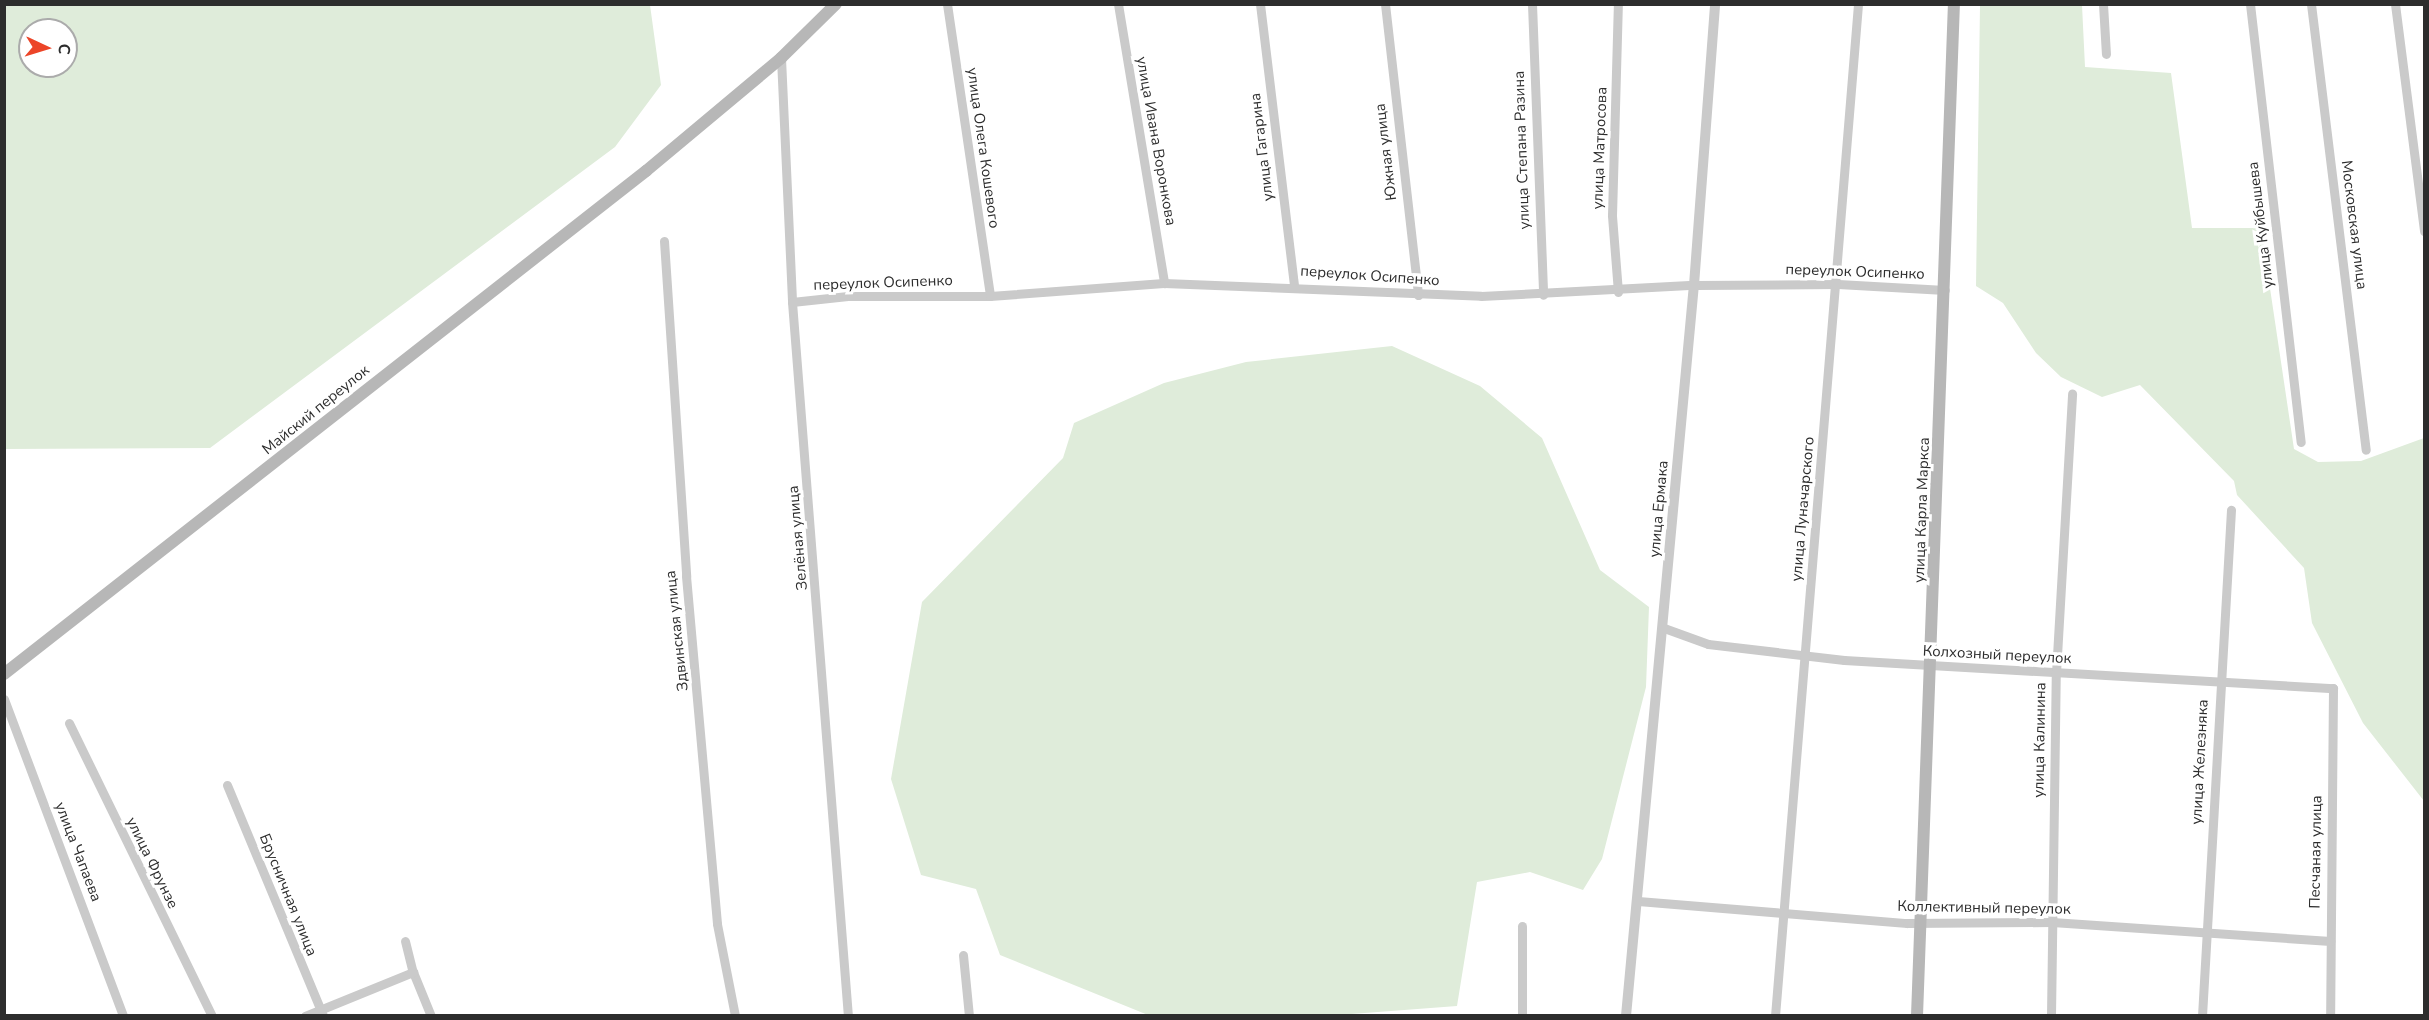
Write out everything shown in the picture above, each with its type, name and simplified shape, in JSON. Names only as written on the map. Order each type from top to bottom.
[{"type":"main road","name":"Майский переулок","points":[[4,674],[646,171],[781,58],[836,4]]},
{"type":"main road","name":"улица Карла Маркса","points":[[1917,1016],[1946,290],[1954,4]]},
{"type":"street","name":"улица Олега Кошевого","points":[[947,4],[990,296]]},
{"type":"street","name":"улица Ивана Воронкова","points":[[1118,4],[1164,283]]},
{"type":"street","name":"улица Гагарина","points":[[1260,4],[1294,285]]},
{"type":"street","name":"Южная улица","points":[[1384,4],[1418,295]]},
{"type":"street","name":"улица Степана Разина","points":[[1532,4],[1543,294]]},
{"type":"street","name":"улица Матросова","points":[[1617,292],[1612,215],[1618,4]]},
{"type":"street","name":"улица Ермака","points":[[1626,1016],[1664,628],[1694,285],[1715,4]]},
{"type":"street","name":"улица Луначарского","points":[[1775,1016],[1786,911],[1805,655],[1838,284],[1858,4]]},
{"type":"street","points":[[2103,4],[2106,54]]},
{"type":"street","name":"улица Куйбышева","points":[[2250,4],[2301,442]]},
{"type":"street","name":"Московская улица","points":[[2311,4],[2366,450]]},
{"type":"street","points":[[2395,4],[2424,231]]},
{"type":"street","name":"Зелёная улица","points":[[781,58],[792,302],[848,1016]]},
{"type":"street","name":"Здвинская улица","points":[[664,240],[686,576],[717,924],[735,1016]]},
{"type":"street","name":"переулок Осипенко","points":[[792,302],[848,297],[990,296],[1164,283],[1294,285],[1418,295],[1617,292],[1694,285],[1838,284],[1946,290]]},
{"type":"street","name":"улица Калинина","points":[[2051,1016],[2056,673],[2072,393]]},
{"type":"street","name":"улица Железняка","points":[[2202,1016],[2231,510]]},
{"type":"street","name":"Колхозный переулок","points":[[1664,628],[1708,644],[1932,667],[2220,684],[2333,688]]},
{"type":"street","name":"Песчаная улица","points":[[2330,1016],[2333,688]]},
{"type":"street","name":"улица Чапаева","points":[[4,699],[123,1016]]},
{"type":"street","name":"улица Фрунзе","points":[[69,723],[212,1016]]},
{"type":"street","name":"Брусничная улица","points":[[227,785],[321,1012]]},
{"type":"street","name":"Коллективный переулок","points":[[1638,902],[1786,911],[1921,923],[2052,922],[2330,941]]},
{"type":"street","points":[[1522,926],[1522,1016]]},
{"type":"street","points":[[405,941],[413,972],[431,1016]]},
{"type":"street","points":[[963,955],[969,1016]]},
{"type":"street","points":[[305,1016],[321,1012],[413,972]]},
{"type":"green space","points":[[4,5],[650,5],[661,85],[615,147],[210,448],[5,449]]},
{"type":"green space","points":[[1980,5],[2082,5],[2085,67],[2171,73],[2192,228],[2261,228],[2294,449],[2318,462],[2361,461],[2424,438],[2424,801],[2363,723],[2312,623],[2304,568],[2237,495],[2234,481],[2140,385],[2102,397],[2061,377],[2036,353],[2003,303],[1976,286]]},
{"type":"green space","points":[[1392,346],[1480,386],[1542,438],[1600,570],[1649,607],[1646,687],[1602,859],[1583,890],[1530,872],[1477,882],[1457,1006],[1325,1016],[1148,1015],[1000,955],[976,889],[921,875],[891,779],[922,602],[1063,458],[1074,423],[1164,383],[1246,362]]}]
